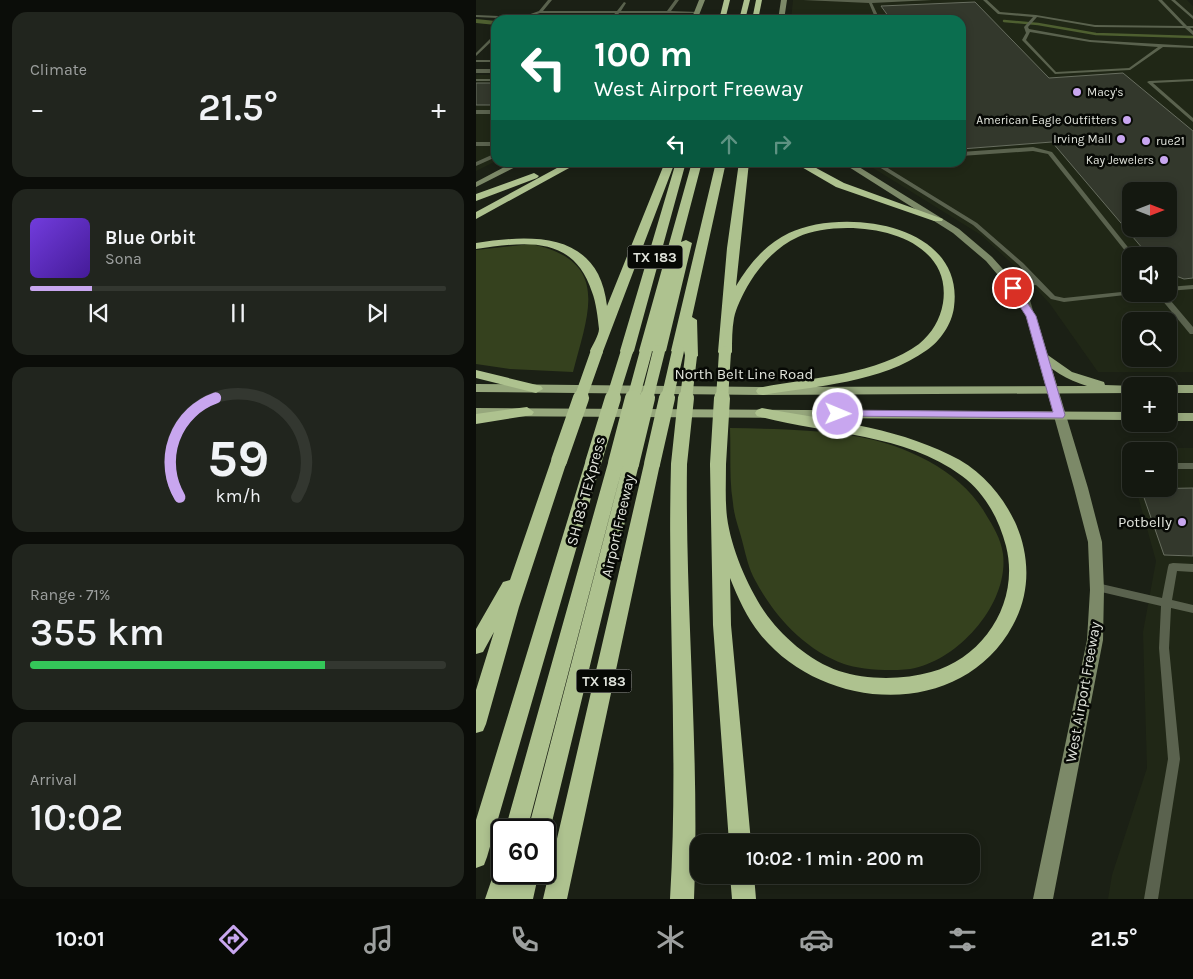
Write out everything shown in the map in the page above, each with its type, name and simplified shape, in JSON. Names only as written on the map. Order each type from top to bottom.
[{"type":"highway","points":[[723,15],[727,0]]},
{"type":"highway","points":[[736,15],[740,0]]},
{"type":"highway","points":[[743,15],[747,0]]},
{"type":"highway","points":[[756,15],[760,0]]},
{"type":"highway","points":[[761,15],[765,0]]},
{"type":"highway","points":[[721,15],[724,10]]},
{"type":"highway","points":[[476,198],[555,167]]},
{"type":"highway","points":[[476,216],[567,167]]},
{"type":"highway","points":[[476,724],[531,541],[602,335],[668,167]]},
{"type":"highway","name":"TX 183","points":[[476,858],[627,351],[680,167]]},
{"type":"highway","name":"SH 183 TEXpress","points":[[653,351],[696,167]]},
{"type":"highway","name":"SH 183 TEXpress","points":[[519,819],[623,463],[705,167]]},
{"type":"highway","name":"Airport Freeway","points":[[555,899],[652,464],[684,351],[691,294],[720,167]]},
{"type":"highway","points":[[739,834],[722,625],[718,464],[733,248],[743,167]]},
{"type":"highway","points":[[806,167],[840,185],[938,219]]},
{"type":"highway","points":[[729,314],[741,287],[765,254],[779,242],[816,228],[865,226],[896,232],[926,248],[939,261],[947,278],[951,296],[948,315],[939,332],[923,347],[903,358],[879,367],[763,391]]},
{"type":"highway","points":[[476,246],[518,240],[562,246],[578,254],[588,265],[595,278],[602,306],[602,335]]},
{"type":"highway","points":[[682,899],[686,789],[677,545],[684,351]]},
{"type":"highway","points":[[476,374],[536,389]]},
{"type":"highway","points":[[476,419],[527,412]]},
{"type":"highway","points":[[718,512],[734,567],[766,628],[790,652],[818,671],[852,683],[894,686],[933,681],[967,665],[992,644],[1012,614],[1019,584],[1017,550],[1007,521],[989,495],[968,472],[940,456],[877,435],[762,413]]},
{"type":"highway","name":"SH 183 TEXpress","points":[[542,819],[623,463]]},
{"type":"highway","points":[[476,646],[512,581],[531,541]]},
{"type":"highway","points":[[498,899],[502,884]]},
{"type":"highway","points":[[522,899],[525,884]]},
{"type":"highway","points":[[743,884],[744,899]]},
{"type":"main road","points":[[696,15],[702,0]]},
{"type":"main road","points":[[782,15],[784,0]]},
{"type":"main road","points":[[476,185],[511,167]]},
{"type":"main road","name":"West Airport Freeway","points":[[853,167],[956,231],[989,259],[1007,279],[1031,316],[1095,542],[1097,587],[1095,640],[1043,899]]},
{"type":"main road","points":[[1042,354],[1057,368],[1075,378],[1122,388]]},
{"type":"main road","name":"North Belt Line Road","points":[[476,388],[763,391],[1122,389]]},
{"type":"main road","points":[[1177,389],[1193,389]]},
{"type":"main road","points":[[476,412],[1122,416]]},
{"type":"main road","points":[[1177,417],[1193,417]]},
{"type":"street","points":[[476,72],[491,71]]},
{"type":"lane","points":[[540,12],[550,0]]},
{"type":"lane","points":[[669,11],[674,7],[677,0]]},
{"type":"lane","points":[[805,0],[870,2],[930,0]]},
{"type":"lane","points":[[985,0],[998,13],[1036,16],[1095,26],[1190,30]]},
{"type":"lane","points":[[1160,0],[1190,30]]},
{"type":"lane","points":[[1174,0],[1193,18]]},
{"type":"lane","points":[[870,2],[876,15]]},
{"type":"lane","points":[[616,15],[624,3]]},
{"type":"lane","points":[[553,12],[567,6]]},
{"type":"lane","points":[[530,15],[540,12],[697,12]]},
{"type":"lane","points":[[476,16],[491,17]]},
{"type":"lane","points":[[1036,16],[1028,26],[1025,42],[1055,73],[1132,68],[1162,46]]},
{"type":"lane","points":[[1028,26],[1090,41],[1193,47]]},
{"type":"lane","points":[[476,55],[491,40]]},
{"type":"lane","points":[[476,61],[491,61]]},
{"type":"lane","points":[[476,80],[491,80]]},
{"type":"lane","points":[[1193,80],[1149,82],[1193,121]]},
{"type":"lane","points":[[476,112],[491,112]]},
{"type":"lane","points":[[476,144],[491,144]]},
{"type":"lane","points":[[966,154],[1033,149],[1050,153],[1125,247]]},
{"type":"lane","points":[[476,156],[491,156]]},
{"type":"lane","points":[[476,164],[491,157]]},
{"type":"lane","points":[[880,167],[974,224],[1021,264],[1053,298],[1064,300],[1122,294]]},
{"type":"lane","points":[[1031,316],[1026,300],[1027,285],[1038,283]]},
{"type":"lane","points":[[1177,288],[1193,287]]},
{"type":"lane","points":[[1168,302],[1193,332]]},
{"type":"lane","points":[[1177,466],[1193,466]]},
{"type":"lane","points":[[1151,899],[1174,759],[1164,648],[1166,603],[1174,568],[1193,568]]},
{"type":"lane","points":[[1097,587],[1193,609]]},
{"type":"shaded area","name":"Irving Mall","points":[[793,0],[1187,0],[1193,6],[1193,372],[1098,372],[1050,304],[1020,271],[981,235],[871,167],[966,167],[966,15],[792,15]]},
{"type":"shaded area","points":[[476,75],[491,75],[491,164],[476,171]]},
{"type":"shaded area","points":[[1177,448],[1193,448],[1193,899],[1108,899],[1112,875],[1147,768],[1143,632],[1156,561],[1138,497],[1177,497]]},
{"type":"green space","points":[[531,244],[557,252],[574,263],[584,276],[588,292],[588,310],[573,372],[510,369],[476,364],[476,250]]},
{"type":"green space","points":[[730,428],[811,431],[860,437],[913,453],[947,473],[975,498],[994,528],[1002,548],[1003,573],[998,591],[990,609],[978,626],[949,653],[915,668],[899,670],[859,668],[844,664],[816,650],[804,641],[781,619],[771,606],[749,567],[736,519],[732,494]]},
{"type":"building","name":"Irving Mall","points":[[975,2],[1049,78],[1123,73],[1193,131],[1193,278],[1184,279],[1177,276],[1177,247],[1141,247],[1134,238],[1177,238],[1177,182],[1122,182],[1122,224],[1052,142],[966,149],[966,15],[887,15],[881,6]]},
{"type":"building","points":[[476,83],[491,83],[491,105],[476,105]]},
{"type":"building","points":[[1177,488],[1193,488],[1193,556],[1164,555],[1144,497],[1177,497]]},
{"type":"waterway","points":[[476,21],[491,22]]},
{"type":"waterway","points":[[1004,21],[1038,24],[1096,34],[1193,37]]},
{"type":"place","name":"Macy's","points":[[1077,92]]},
{"type":"place","name":"American Eagle Outfitters","points":[[1127,120]]},
{"type":"place","name":"Irving Mall","points":[[1121,139]]},
{"type":"place","name":"rue21","points":[[1146,141]]},
{"type":"place","name":"Kay Jewelers","points":[[1164,160]]},
{"type":"place","name":"Potbelly","points":[[1182,522]]},
{"type":"route","points":[[838,414],[1059,415],[1031,316],[1013,288]]}]
